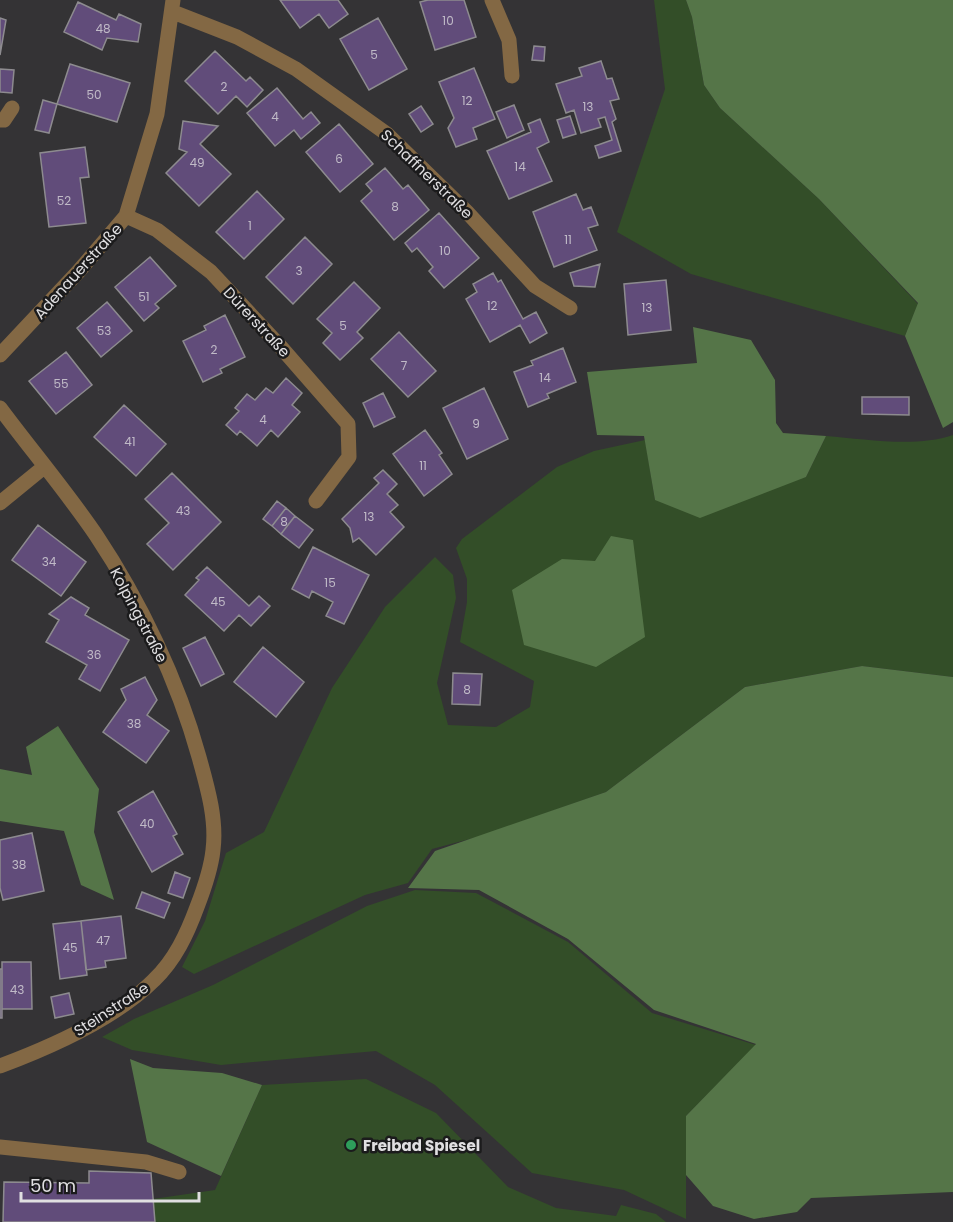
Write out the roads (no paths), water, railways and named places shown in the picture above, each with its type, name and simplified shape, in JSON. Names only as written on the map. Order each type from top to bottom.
[{"type":"street","points":[[492,0],[509,40],[512,75]]},
{"type":"street","name":"Adenauerstraße","points":[[0,355],[78,272],[126,216],[157,114],[173,6]]},
{"type":"street","name":"Schaffnerstraße","points":[[173,6],[297,69],[387,134],[467,212],[535,286],[570,308]]},
{"type":"street","points":[[0,120],[4,120],[12,108]]},
{"type":"street","name":"Dürerstraße","points":[[126,216],[157,230],[211,272],[348,424],[349,457],[316,501]]},
{"type":"street","name":"Kolpingstraße","points":[[0,408],[97,537],[123,580],[174,682],[207,786],[213,824],[213,850]]},
{"type":"street","points":[[0,503],[44,467]]},
{"type":"street","name":"Steinstraße","points":[[0,1066],[37,1052],[81,1030],[120,1006],[153,981],[171,960],[188,934],[204,888],[213,850]]},
{"type":"street","points":[[0,1147],[146,1162],[179,1172]]},
{"type":"place","name":"Freibad Spiesel","points":[[351,1145]]}]
